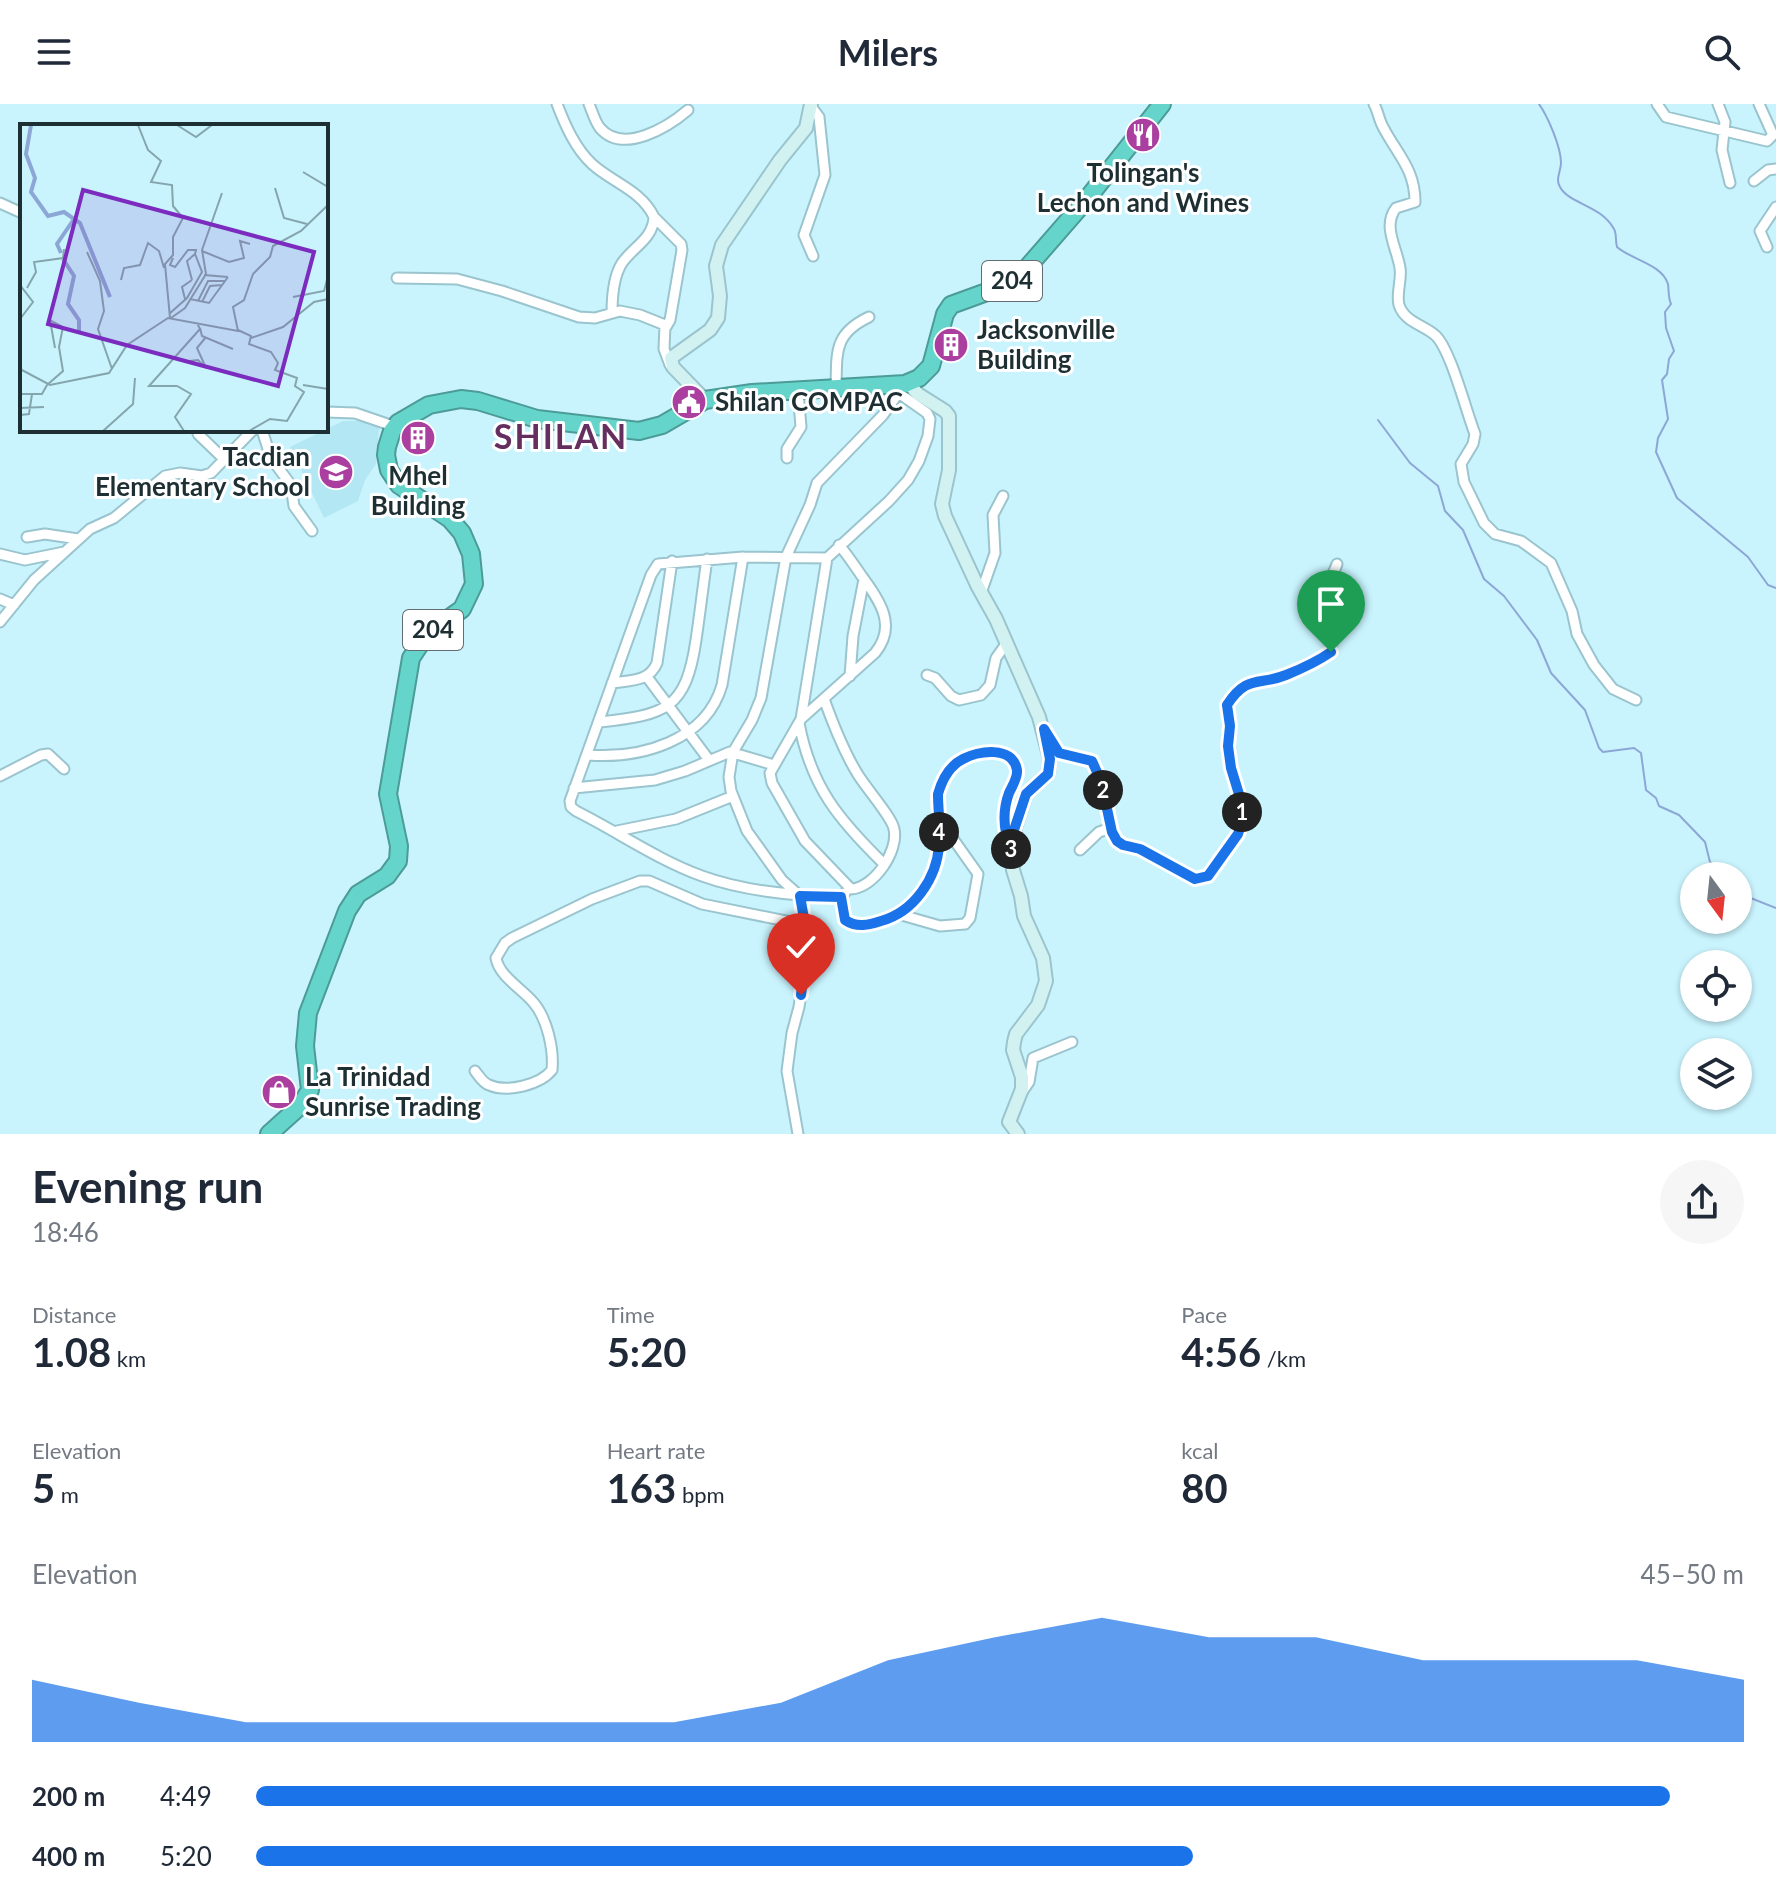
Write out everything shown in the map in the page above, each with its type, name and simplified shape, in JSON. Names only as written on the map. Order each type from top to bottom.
[{"type":"highway","name":"204","points":[[904,387],[931,366],[948,308],[1019,277],[1087,199],[1162,104]]},
{"type":"highway","points":[[396,427],[429,405],[461,399],[537,419],[639,431],[662,425],[705,400],[752,393],[904,387]]},
{"type":"highway","name":"204","points":[[269,1134],[300,1106],[310,1090],[312,1083],[305,1046],[306,1023],[347,911],[358,894],[387,876],[398,861],[399,846],[388,794],[411,658],[427,634],[462,609],[474,584],[471,554],[462,533],[450,519],[399,485],[389,470],[386,455],[396,427]]},
{"type":"street","points":[[557,104],[584,156],[603,173],[628,188],[681,244],[670,320],[666,327],[665,355],[667,362],[705,400]]},
{"type":"street","points":[[589,104],[599,127],[611,136],[625,138],[663,130],[688,110]]},
{"type":"street","points":[[810,104],[819,117],[825,175],[804,235],[813,256]]},
{"type":"street","points":[[673,367],[673,355],[710,330],[718,318],[720,296],[716,266],[722,245],[780,160],[806,128],[810,104]]},
{"type":"street","points":[[1374,104],[1383,127],[1406,162],[1415,191],[1415,202],[1396,208],[1391,218],[1391,233],[1400,267],[1399,304],[1410,320],[1440,340],[1475,434],[1473,444],[1461,464],[1464,482],[1491,532],[1508,540],[1521,541],[1551,563],[1572,611],[1577,634],[1594,665],[1613,689],[1636,700]]},
{"type":"street","points":[[1657,104],[1666,117],[1761,140],[1770,139],[1771,130],[1759,104]]},
{"type":"street","points":[[1718,104],[1724,116],[1726,131],[1722,150],[1730,183]]},
{"type":"street","points":[[1754,181],[1768,170],[1776,169]]},
{"type":"street","points":[[0,203],[20,212]]},
{"type":"street","points":[[1767,247],[1760,229],[1776,207]]},
{"type":"street","points":[[612,313],[618,270],[643,243],[653,226],[654,217]]},
{"type":"street","points":[[397,278],[457,279],[588,319],[620,311],[663,323],[666,327]]},
{"type":"street","points":[[836,389],[839,342],[846,330],[869,317]]},
{"type":"street","points":[[884,864],[839,818],[821,791],[803,743],[800,721],[827,558],[900,490],[923,450],[930,427],[927,413],[904,387]]},
{"type":"street","points":[[798,1134],[787,1071],[805,969],[806,925],[800,896],[782,880],[747,831],[729,777],[733,752],[761,698],[786,557],[819,480],[883,415],[904,387]]},
{"type":"street","points":[[904,387],[949,416],[949,470],[943,509],[1044,729],[1059,753],[1092,761],[1101,781],[1111,828],[1117,841],[1140,849],[1195,879],[1210,874],[1238,834],[1243,819],[1242,804],[1231,768],[1227,705],[1235,694],[1252,682],[1284,676],[1331,652],[1331,639],[1320,630],[1318,618],[1321,602],[1337,564]]},
{"type":"street","points":[[787,458],[787,449],[801,427],[798,391]]},
{"type":"street","points":[[328,412],[363,415],[396,427]]},
{"type":"street","points":[[0,622],[34,580],[90,529],[125,510],[165,476],[180,473],[193,477],[206,476],[251,432]]},
{"type":"street","points":[[263,432],[271,458],[291,485],[294,506],[312,531]]},
{"type":"street","points":[[198,434],[225,460]]},
{"type":"street","points":[[981,593],[995,553],[993,515],[1003,496]]},
{"type":"street","points":[[27,537],[45,534],[78,539]]},
{"type":"street","points":[[839,545],[881,603],[886,616],[886,629],[880,648],[800,721],[770,773],[784,807],[810,848],[851,889]]},
{"type":"street","points":[[0,554],[25,560],[67,551]]},
{"type":"street","points":[[824,699],[855,770],[894,827],[894,842],[884,864],[866,884],[851,889],[841,897],[800,896],[700,875],[571,807],[574,788],[656,565],[672,561],[743,557],[827,558]]},
{"type":"street","points":[[588,755],[619,754],[677,741],[705,718],[719,698],[743,557]]},
{"type":"street","points":[[600,722],[631,719],[667,706],[681,693],[692,669],[707,559]]},
{"type":"street","points":[[612,683],[647,677],[653,672],[657,663],[672,561]]},
{"type":"street","points":[[850,676],[853,636],[864,579]]},
{"type":"street","points":[[0,599],[14,605]]},
{"type":"street","points":[[927,675],[935,678],[951,696],[959,700],[981,695],[990,685],[996,658],[1006,644]]},
{"type":"street","points":[[647,677],[709,760]]},
{"type":"street","points":[[1011,849],[1026,794],[1048,774],[1050,759],[1044,729]]},
{"type":"street","points":[[574,788],[655,780],[733,752],[774,765]]},
{"type":"street","points":[[841,897],[843,914],[851,924],[861,925],[898,914],[911,904],[927,883],[939,845],[941,785],[955,763],[980,752],[1009,757],[1017,773],[1006,805],[1005,830],[1026,922],[1043,958],[1046,973],[1038,1005],[1016,1034],[1014,1042],[1022,1092]]},
{"type":"street","points":[[0,776],[48,754],[64,769]]},
{"type":"street","points":[[617,831],[676,819],[733,796]]},
{"type":"street","points":[[898,914],[946,926],[965,924],[970,918],[978,874],[938,818]]},
{"type":"street","points":[[1080,850],[1099,832],[1111,828]]},
{"type":"street","points":[[475,1071],[489,1085],[500,1088],[538,1081],[552,1070],[540,1012],[499,968],[496,958],[512,938],[592,899],[630,883],[649,881],[702,904],[806,925]]},
{"type":"street","points":[[1018,1134],[1009,1122],[1029,1082],[1033,1058],[1072,1042]]},
{"type":"shaded area","name":"Tacdian Elementary School","points":[[343,421],[364,421],[379,427],[376,464],[365,480],[358,501],[324,518],[290,447],[321,432],[328,432],[328,428]]},
{"type":"waterway","points":[[1539,104],[1559,149],[1561,163],[1558,181],[1564,193],[1608,221],[1614,229],[1617,247],[1659,271],[1668,284],[1671,304],[1665,312],[1666,328],[1674,351],[1662,380],[1668,419],[1658,438],[1656,452],[1677,498],[1748,557],[1768,585],[1776,588]]},
{"type":"waterway","points":[[1378,420],[1410,463],[1438,486],[1445,511],[1463,530],[1484,579],[1504,596],[1537,640],[1551,673],[1585,710],[1599,748],[1603,752],[1634,748],[1641,753],[1646,790],[1656,798],[1659,806],[1679,815],[1705,842],[1710,862]]},
{"type":"waterway","points":[[1752,899],[1776,908]]},
{"type":"place","name":"Tolingan's Lechon and Wines","points":[[1143,135]]},
{"type":"place","name":"Jacksonville Building","points":[[951,345]]},
{"type":"place","name":"Shilan COMPAC","points":[[689,402]]},
{"type":"place","name":"Mhel Building","points":[[418,438]]},
{"type":"place","name":"Tacdian Elementary School","points":[[336,472]]},
{"type":"place","name":"La Trinidad Sunrise Trading","points":[[279,1092]]},
{"type":"district","name":"SHILAN","points":[[561,437]]},
{"type":"route","points":[[801,995],[808,941],[800,896],[841,897],[845,920],[861,925],[889,919],[911,904],[927,883],[937,854],[938,794],[941,785],[955,763],[980,752],[1009,757],[1016,766],[1016,778],[1006,805],[1006,837],[1011,849],[1026,794],[1043,780],[1050,769],[1044,729],[1059,753],[1092,761],[1101,781],[1112,832],[1117,841],[1140,849],[1195,879],[1208,876],[1238,834],[1243,819],[1242,804],[1231,768],[1227,705],[1235,694],[1252,682],[1284,676],[1331,652]]}]
